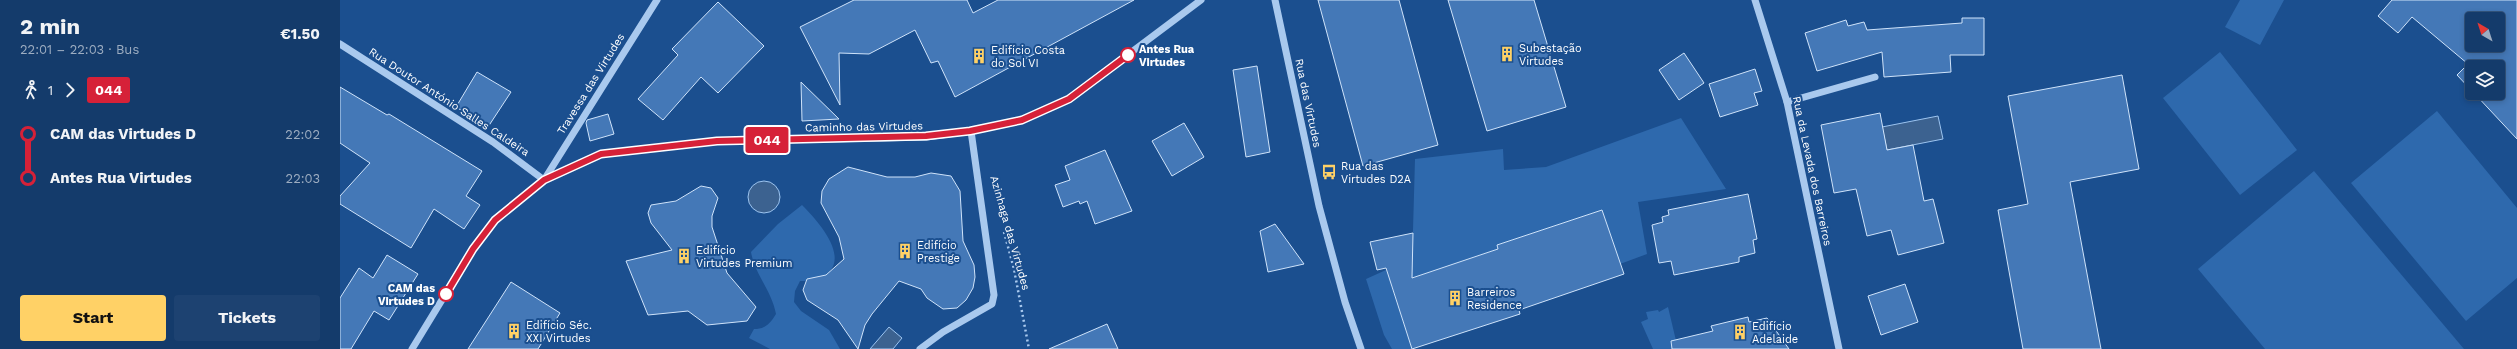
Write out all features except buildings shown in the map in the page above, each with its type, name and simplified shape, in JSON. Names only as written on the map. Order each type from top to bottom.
[{"type":"street","name":"Travessa das Virtudes","points":[[544,180],[657,0]]},
{"type":"street","name":"Caminho das Virtudes","points":[[412,349],[473,249],[495,220],[544,180],[610,152],[717,141],[926,136],[970,131],[1022,120],[1069,99],[1201,0]]},
{"type":"street","name":"Rua das Virtudes","points":[[1275,0],[1319,206],[1345,302],[1361,349]]},
{"type":"street","name":"Rua da Levada dos Barreiros","points":[[1755,0],[1787,102],[1839,349]]},
{"type":"street","name":"Rua Doutor António Salles Caldeira","points":[[340,44],[493,142],[544,180]]},
{"type":"street","points":[[1787,102],[1875,77]]},
{"type":"street","points":[[920,349],[942,332],[992,304],[994,295],[970,131]]},
{"type":"path","name":"Azinhaga das Virtudes","points":[[1003,228],[1014,269],[1029,349]]},
{"type":"shaded area","points":[[2240,0],[2284,0],[2260,45],[2225,27]]},
{"type":"shaded area","points":[[2220,52],[2297,150],[2240,195],[2163,98]]},
{"type":"shaded area","points":[[2437,111],[2517,208],[2517,278],[2466,321],[2351,183]]},
{"type":"shaded area","points":[[1938,116],[1943,139],[1887,150],[1882,127]]},
{"type":"shaded area","points":[[1681,118],[1726,189],[1638,202],[1647,254],[1620,264],[1602,210],[1497,245],[1498,249],[1391,285],[1412,349],[1392,349],[1384,335],[1366,279],[1386,270],[1412,266],[1415,159],[1503,149],[1504,170],[1546,167]]},
{"type":"shaded area","points":[[2314,171],[2464,349],[2265,349],[2198,269]]},
{"type":"shaded area","points":[[764,181],[773,184],[777,188],[780,197],[777,206],[773,210],[764,213],[755,210],[751,206],[748,197],[751,188],[755,184]]},
{"type":"shaded area","points":[[802,205],[824,231],[834,252],[834,262],[830,271],[821,278],[800,281],[795,291],[794,302],[801,311],[829,330],[840,349],[770,349],[749,338],[754,329],[767,325],[772,321],[776,314],[771,298],[756,268],[751,252],[778,224]]},
{"type":"shaded area","points":[[1668,307],[1678,349],[1653,349],[1641,322],[1648,319],[1646,312],[1658,310],[1659,312]]},
{"type":"shaded area","points":[[889,327],[902,338],[893,349],[870,349]]},
{"type":"bus line","name":"044","points":[[446,294],[473,249],[495,220],[544,180],[601,154],[717,141],[926,136],[970,131],[1022,120],[1069,99],[1128,55]]},
{"type":"place","name":"Subestação Virtudes","points":[[1507,54]]},
{"type":"place","name":"Antes Rua Virtudes","points":[[1128,55]]},
{"type":"place","name":"Edifício Costa do Sol VI","points":[[979,56]]},
{"type":"place","name":"Rua das Virtudes D2A","points":[[1329,172]]},
{"type":"place","name":"Edifício Prestige","points":[[905,251]]},
{"type":"place","name":"Edifício Virtudes Premium","points":[[684,256]]},
{"type":"place","name":"CAM das Virtudes D","points":[[446,294]]},
{"type":"place","name":"Barreiros Residence","points":[[1455,298]]},
{"type":"place","name":"Edifício Séc. XXI Virtudes","points":[[514,331]]},
{"type":"place","name":"Edifício Adelaide","points":[[1740,332]]}]
